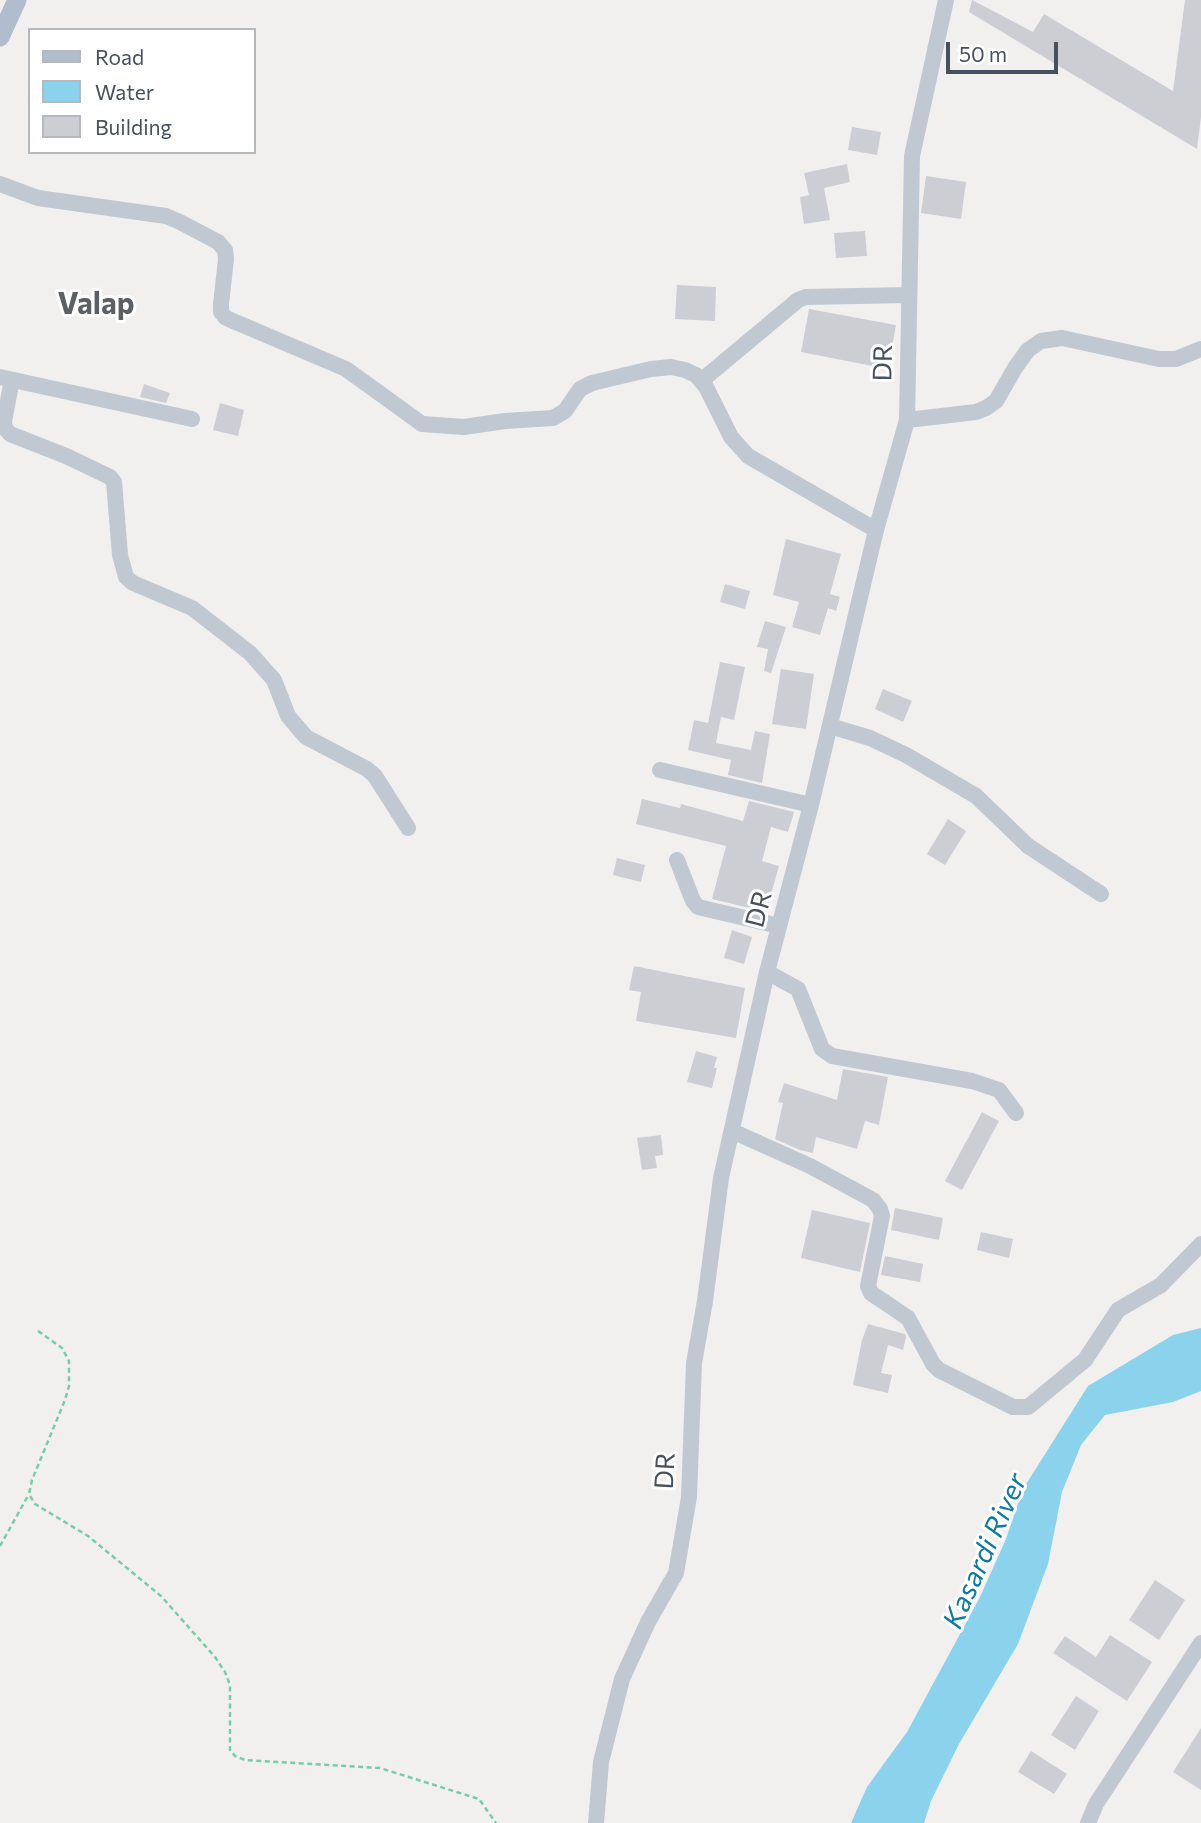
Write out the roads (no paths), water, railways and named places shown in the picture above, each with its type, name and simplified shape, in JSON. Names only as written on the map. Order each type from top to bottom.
[{"type":"main road","points":[[0,37],[18,0]]},
{"type":"street","name":"DR","points":[[596,1823],[601,1762],[622,1679],[648,1622],[676,1573],[689,1497],[694,1363],[705,1301],[720,1178],[767,972],[811,804],[876,530],[907,420],[912,156],[946,0]]},
{"type":"street","points":[[0,184],[38,198],[166,216],[218,242],[225,250],[226,259],[221,304],[221,312],[226,318],[346,369],[422,424],[473,426],[553,418],[565,411],[572,398],[586,385],[651,369],[671,367],[696,375],[731,437],[748,456],[876,530]]},
{"type":"street","points":[[701,381],[797,300],[806,297],[908,295]]},
{"type":"street","points":[[907,420],[976,412],[986,408],[996,401],[1028,350],[1041,341],[1062,338],[1159,359],[1176,359],[1201,349]]},
{"type":"street","points":[[192,419],[6,379],[4,421],[10,434],[110,477],[114,482],[120,555],[127,578],[192,608],[250,653],[274,680],[288,716],[306,737],[367,769],[375,776],[408,828]]},
{"type":"street","points":[[830,726],[870,738],[906,755],[976,796],[1028,846],[1101,894]]},
{"type":"street","points":[[660,770],[811,804]]},
{"type":"street","points":[[677,860],[693,901],[698,907],[779,926]]},
{"type":"street","points":[[767,972],[798,989],[822,1049],[832,1056],[972,1081],[999,1090],[1016,1113]]},
{"type":"street","points":[[732,1131],[810,1166],[873,1200],[882,1216],[868,1286],[871,1293],[908,1318],[925,1351],[939,1370],[1013,1407],[1028,1406],[1085,1360],[1118,1310],[1161,1285],[1201,1244]]},
{"type":"street","points":[[1088,1823],[1096,1804],[1201,1643]]},
{"type":"water","points":[[1201,1328],[1201,1391],[1173,1402],[1105,1415],[1081,1445],[1062,1492],[1048,1564],[1018,1644],[959,1744],[931,1801],[924,1823],[851,1823],[867,1787],[907,1732],[980,1597],[1006,1539],[1023,1489],[1088,1386],[1173,1335]]},
{"type":"district","name":"Valap","points":[[96,304]]},
{"type":"water label","name":"Kasardi River","points":[[985,1551]]}]
